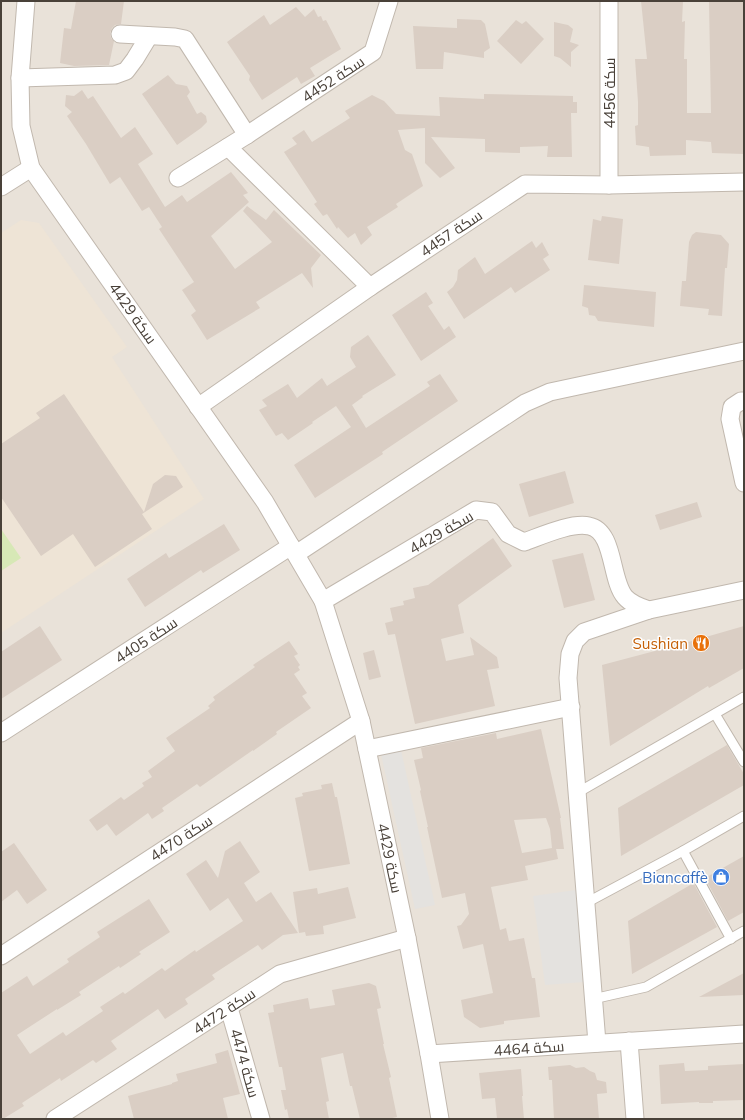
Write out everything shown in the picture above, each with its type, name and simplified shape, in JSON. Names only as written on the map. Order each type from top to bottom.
[{"type":"street","name":"سكة 4429","points":[[26,1],[20,78],[21,126],[31,168],[265,502],[323,602],[361,721],[407,938],[440,1119]]},
{"type":"street","name":"سكة 4452","points":[[178,178],[247,135],[373,52],[389,1]]},
{"type":"street","name":"سكة 4456","points":[[609,1],[609,185]]},
{"type":"street","points":[[120,34],[185,39],[247,135]]},
{"type":"street","points":[[20,78],[115,75],[126,71],[149,36]]},
{"type":"street","points":[[228,147],[370,287]]},
{"type":"street","points":[[1,187],[31,168]]},
{"type":"street","name":"سكة 4457","points":[[198,407],[370,287],[525,184],[609,185],[744,182]]},
{"type":"street","name":"سكة 4405","points":[[1,733],[293,550],[525,402],[550,392],[744,351]]},
{"type":"street","points":[[744,401],[732,407],[730,418],[744,483]]},
{"type":"street","name":"سكة 4429","points":[[323,602],[476,510],[492,512],[508,534],[524,542],[569,526],[590,526],[601,532],[608,546],[620,590],[635,606],[649,610]]},
{"type":"street","points":[[597,1043],[570,707],[568,678],[570,654],[575,641],[584,632],[649,610],[744,590]]},
{"type":"street","points":[[367,749],[570,707]]},
{"type":"street","name":"سكة 4470","points":[[1,956],[361,721]]},
{"type":"street","name":"سكة 4472","points":[[55,1119],[79,1113],[280,974],[407,938]]},
{"type":"street","name":"سكة 4474","points":[[229,1008],[261,1119]]},
{"type":"street","name":"سكة 4464","points":[[429,1054],[744,1034]]},
{"type":"street","points":[[629,1041],[635,1119]]},
{"type":"lane","points":[[577,793],[744,697]]},
{"type":"lane","points":[[715,714],[744,762]]},
{"type":"lane","points":[[586,903],[683,851],[744,816]]},
{"type":"lane","points":[[683,851],[731,939]]},
{"type":"lane","points":[[593,999],[646,987],[744,931]]},
{"type":"shaded area","points":[[1,1],[744,1],[744,1119],[1,1119]]},
{"type":"shaded area","points":[[21,220],[39,223],[127,347],[112,357],[204,499],[1,633],[1,233]]},
{"type":"shaded area","points":[[401,750],[435,905],[415,909],[381,754]]},
{"type":"shaded area","points":[[576,890],[584,982],[545,985],[533,896]]},
{"type":"green space","points":[[1,529],[21,558],[1,571]]},
{"type":"building","points":[[76,1],[124,1],[121,24],[115,25],[110,33],[111,38],[114,41],[109,65],[74,66],[60,63],[64,28],[71,29]]},
{"type":"building","points":[[641,1],[683,1],[682,22],[685,21],[684,59],[687,59],[687,113],[711,113],[709,2],[744,1],[744,154],[712,153],[711,142],[686,140],[686,155],[650,156],[649,147],[636,145],[635,126],[638,125],[638,102],[635,59],[647,59]]},
{"type":"building","points":[[296,7],[305,17],[314,9],[318,17],[321,16],[323,21],[326,20],[341,49],[310,68],[315,76],[301,84],[297,77],[262,100],[249,80],[250,76],[227,42],[264,15],[270,25]]},
{"type":"building","points":[[457,19],[481,20],[485,24],[490,48],[484,52],[484,58],[444,52],[443,69],[416,69],[413,26],[457,28]]},
{"type":"building","points":[[516,20],[522,24],[526,21],[544,39],[521,64],[497,41]]},
{"type":"building","points":[[554,22],[568,25],[573,29],[570,42],[579,45],[571,52],[571,67],[560,58],[554,56]]},
{"type":"building","points":[[168,75],[176,84],[187,86],[190,92],[187,96],[197,114],[201,112],[206,116],[207,122],[177,145],[142,94]]},
{"type":"building","points":[[82,90],[88,99],[93,96],[121,138],[135,127],[153,154],[138,164],[165,207],[182,195],[187,202],[231,172],[248,193],[243,195],[249,202],[211,236],[235,269],[272,242],[243,211],[247,206],[266,220],[274,210],[321,255],[311,268],[313,288],[302,273],[256,302],[260,308],[207,340],[191,315],[196,311],[182,290],[194,282],[159,229],[162,227],[149,207],[142,211],[120,177],[110,184],[67,116],[72,112],[65,106],[66,95],[74,96]]},
{"type":"building","points":[[484,94],[573,96],[573,102],[577,102],[577,113],[571,113],[572,157],[547,157],[548,146],[520,147],[520,153],[485,152],[485,139],[431,137],[455,168],[440,178],[425,163],[425,128],[398,130],[405,150],[412,154],[423,186],[396,204],[398,207],[367,227],[372,235],[361,245],[355,233],[348,238],[338,227],[337,229],[327,214],[323,216],[314,204],[317,202],[284,152],[297,144],[292,138],[304,130],[312,142],[350,118],[345,111],[372,95],[384,101],[396,114],[440,116],[439,97],[484,99]]},
{"type":"building","points":[[602,216],[623,219],[619,264],[588,260],[593,219],[601,221]]},
{"type":"building","points":[[696,232],[721,235],[729,244],[727,268],[725,268],[722,316],[708,315],[709,309],[680,306],[682,281],[686,281],[689,242],[692,235]]},
{"type":"building","points":[[532,241],[536,248],[542,242],[549,255],[543,259],[550,270],[515,293],[511,287],[464,319],[447,292],[453,287],[457,280],[458,270],[475,257],[485,274]]},
{"type":"building","points":[[584,285],[656,292],[654,327],[598,321],[595,316],[589,315],[588,308],[582,306]]},
{"type":"building","points":[[426,292],[433,303],[428,306],[444,330],[449,326],[456,337],[421,361],[392,315]]},
{"type":"building","points":[[368,335],[396,375],[362,396],[363,397],[352,405],[366,428],[430,386],[427,382],[440,374],[458,401],[382,452],[383,454],[315,498],[294,465],[351,427],[336,406],[288,440],[282,433],[276,436],[259,410],[267,406],[262,400],[288,384],[297,398],[322,378],[327,386],[356,367],[350,357],[351,347]]},
{"type":"building","points":[[64,394],[144,512],[153,484],[165,475],[176,476],[183,487],[142,514],[152,529],[95,567],[73,534],[41,556],[1,497],[1,444],[40,418],[36,413]]},
{"type":"building","points":[[565,471],[574,503],[529,517],[519,484]]},
{"type":"building","points":[[697,502],[702,517],[660,530],[655,515]]},
{"type":"building","points":[[224,524],[240,550],[203,573],[201,570],[145,607],[127,579],[166,553],[169,558]]},
{"type":"building","points":[[493,538],[512,566],[458,605],[464,633],[441,639],[446,661],[474,655],[470,637],[497,657],[499,668],[487,670],[495,706],[415,724],[395,634],[388,635],[385,623],[393,621],[390,608],[404,605],[403,601],[415,598],[413,588],[428,585]]},
{"type":"building","points":[[583,553],[595,600],[564,608],[552,560]]},
{"type":"building","points":[[40,626],[62,660],[1,699],[1,652]]},
{"type":"building","points":[[744,626],[744,668],[709,688],[708,686],[610,746],[602,665]]},
{"type":"building","points":[[289,641],[298,654],[294,656],[300,665],[298,667],[300,670],[294,674],[307,693],[302,696],[311,708],[276,732],[277,734],[200,787],[197,784],[162,808],[164,811],[152,819],[148,813],[116,836],[107,824],[97,831],[89,820],[121,797],[124,800],[144,786],[142,783],[152,777],[148,771],[175,751],[166,738],[210,708],[208,706],[215,700],[213,697],[255,667],[253,665]]},
{"type":"building","points":[[374,650],[381,677],[369,680],[363,653]]},
{"type":"building","points":[[541,729],[561,818],[564,849],[556,849],[558,859],[525,866],[528,880],[491,887],[500,930],[506,928],[509,941],[524,938],[532,978],[535,978],[540,1017],[504,1021],[504,1024],[480,1028],[464,1017],[461,1000],[493,993],[483,944],[463,949],[457,926],[461,925],[469,914],[465,893],[442,898],[414,760],[423,758],[421,748],[496,733],[497,739]],"holes":[[[546,818],[550,829],[552,848],[522,853],[514,820]]]},
{"type":"building","points":[[727,745],[744,774],[744,785],[621,856],[618,808]]},
{"type":"building","points":[[332,783],[335,797],[337,797],[350,864],[309,871],[295,798],[303,796],[302,793],[322,789],[321,785]]},
{"type":"building","points":[[240,841],[260,872],[244,883],[256,902],[271,892],[298,933],[283,935],[262,950],[258,945],[212,975],[215,979],[185,999],[188,1004],[165,1019],[158,1009],[111,1041],[117,1049],[96,1063],[93,1060],[61,1081],[60,1078],[22,1103],[24,1106],[1,1119],[1,993],[27,976],[33,986],[69,962],[67,959],[100,937],[97,932],[149,899],[170,932],[139,952],[141,954],[120,968],[119,966],[79,992],[81,995],[17,1035],[30,1054],[63,1032],[66,1036],[103,1011],[100,1007],[123,992],[125,994],[162,968],[165,971],[195,950],[196,952],[243,921],[228,898],[210,911],[186,874],[206,860],[218,878],[225,851]]},
{"type":"building","points":[[14,843],[47,890],[27,904],[17,890],[1,902],[1,852]]},
{"type":"building","points":[[744,856],[744,912],[728,921],[705,878]]},
{"type":"building","points":[[694,884],[717,927],[632,974],[628,921]]},
{"type":"building","points":[[348,887],[356,918],[323,926],[324,934],[306,936],[305,932],[299,933],[293,892],[317,888],[318,894]]},
{"type":"building","points":[[744,973],[744,995],[699,997]]},
{"type":"building","points":[[369,983],[376,986],[381,1008],[377,1009],[391,1077],[389,1078],[397,1117],[387,1119],[360,1119],[352,1086],[350,1086],[343,1053],[321,1058],[329,1101],[326,1102],[329,1119],[289,1119],[287,1109],[285,1110],[281,1090],[286,1090],[282,1067],[279,1067],[268,1013],[274,1012],[273,1005],[308,998],[310,1009],[335,1005],[332,990]]},
{"type":"building","points":[[228,1050],[240,1094],[223,1098],[228,1119],[134,1119],[128,1096],[172,1084],[178,1081],[176,1074],[217,1063],[215,1054]]},
{"type":"building","points":[[684,1063],[685,1071],[708,1070],[708,1066],[744,1064],[744,1100],[713,1101],[713,1103],[699,1102],[661,1104],[659,1065]]},
{"type":"building","points":[[570,1065],[576,1068],[584,1067],[595,1073],[597,1080],[606,1082],[607,1093],[597,1094],[599,1119],[554,1119],[552,1080],[549,1080],[548,1067]]},
{"type":"building","points":[[521,1069],[524,1119],[497,1119],[495,1098],[482,1099],[479,1073]]},
{"type":"place","name":"Sushian","points":[[701,643]]},
{"type":"place","name":"Biancaffè","points":[[721,877]]}]
